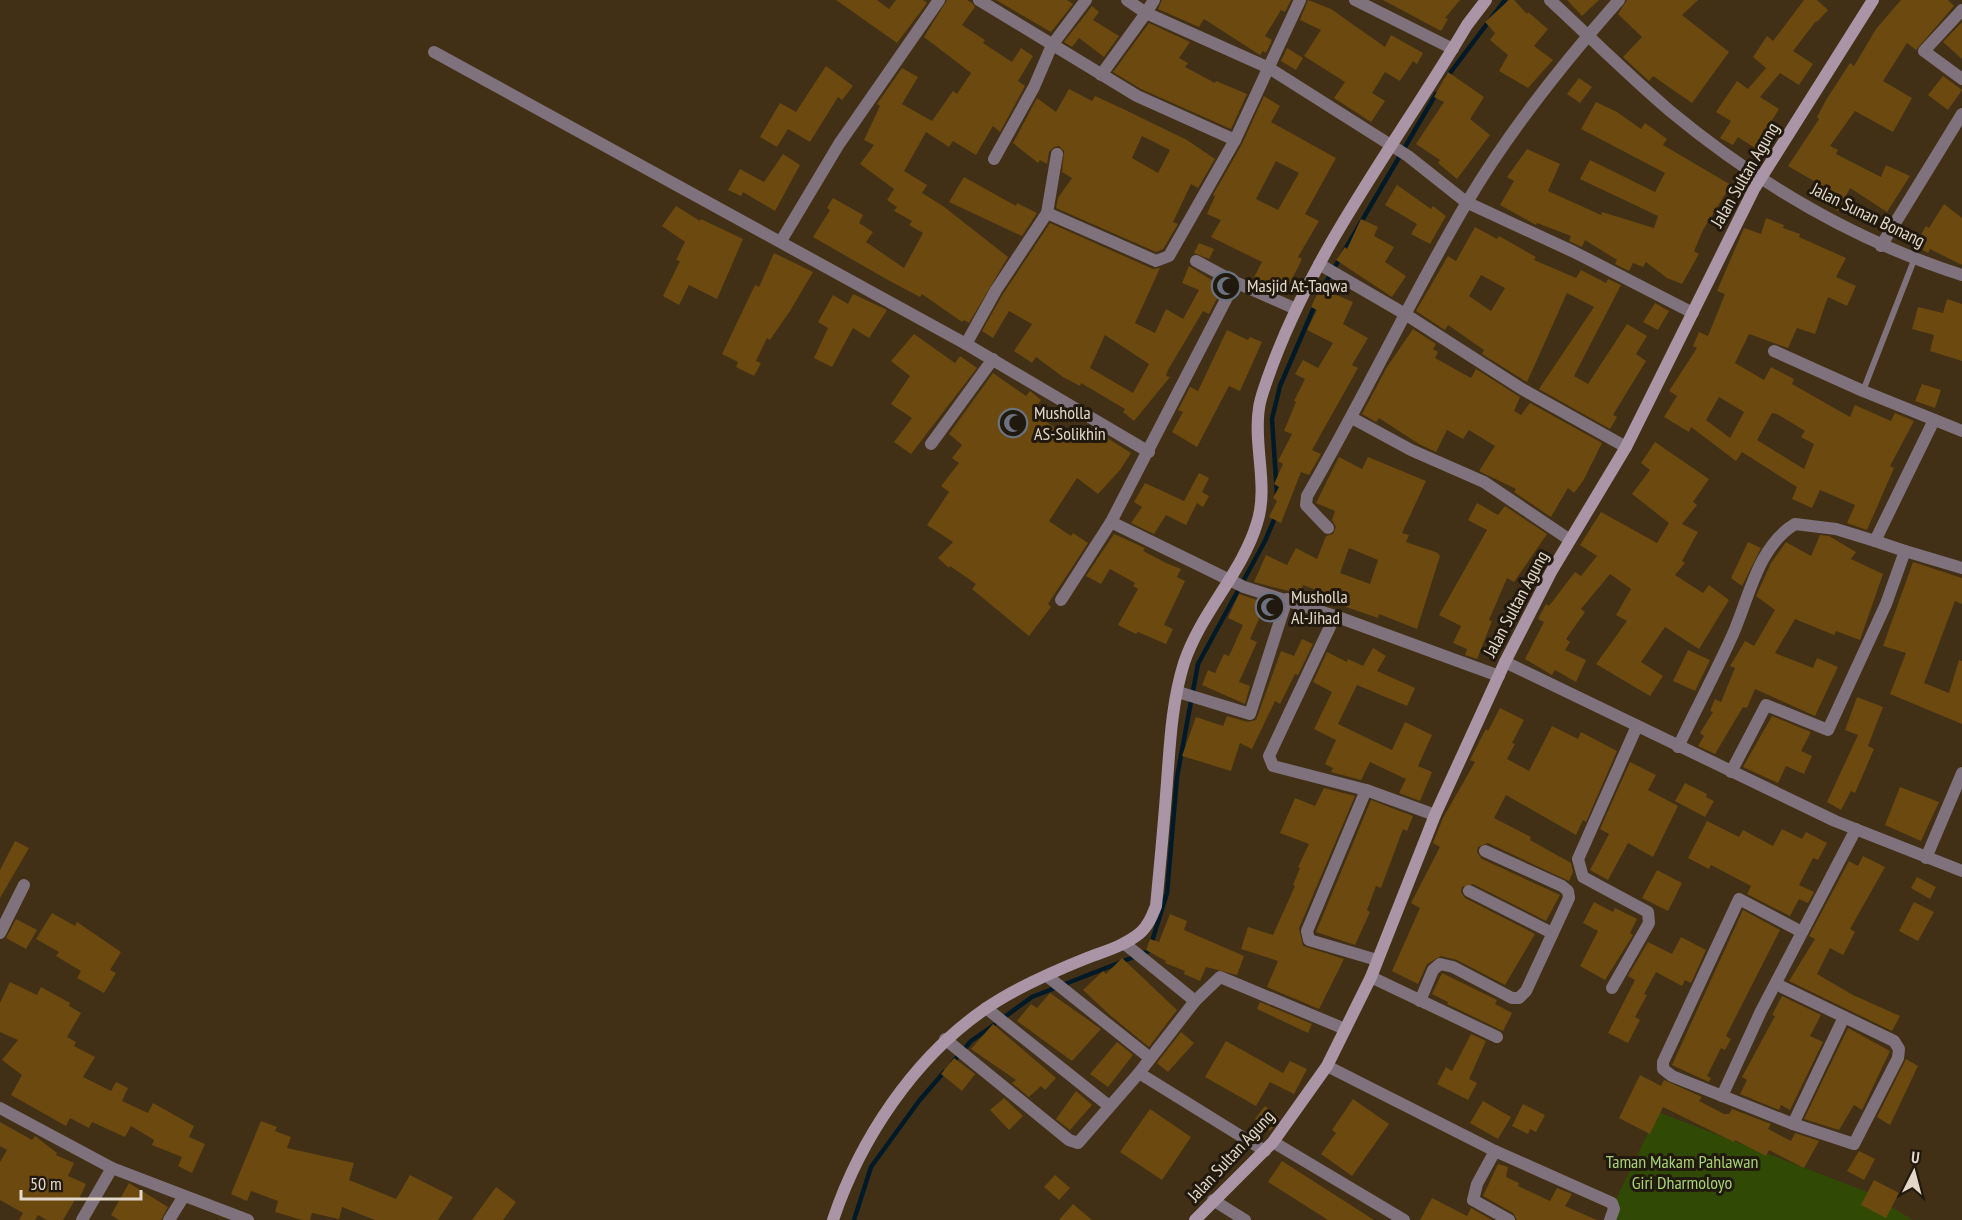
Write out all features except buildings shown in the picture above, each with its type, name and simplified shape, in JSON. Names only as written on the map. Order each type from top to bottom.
[{"type":"street","points":[[781,241],[839,144],[939,0]]},
{"type":"street","points":[[979,0],[1137,96],[1235,140]]},
{"type":"street","points":[[994,159],[1034,87],[1052,45],[1086,0]]},
{"type":"street","points":[[1127,0],[1146,14],[1269,68],[1408,156],[1467,202],[1574,252],[1693,314]]},
{"type":"street","points":[[1101,75],[1154,0]]},
{"type":"street","points":[[1047,213],[1156,261],[1169,256],[1235,140],[1300,0]]},
{"type":"street","points":[[1355,0],[1453,49]]},
{"type":"street","points":[[833,1220],[859,1157],[896,1101],[945,1040],[986,1008],[1047,976],[1125,944],[1142,931],[1156,906],[1171,738],[1178,692],[1185,662],[1236,584],[1258,520],[1261,490],[1259,408],[1296,309],[1328,269],[1393,146],[1467,25],[1486,0]]},
{"type":"street","name":"Jalan Sunan Bonang","points":[[1550,0],[1671,111],[1761,180],[1881,246],[1914,260],[1962,275]]},
{"type":"street","points":[[1328,528],[1306,506],[1306,501],[1352,418],[1405,314],[1467,202],[1588,35],[1619,0]]},
{"type":"street","name":"Jalan Sultan Agung","points":[[1195,1220],[1269,1147],[1327,1066],[1371,977],[1436,815],[1504,662],[1570,540],[1626,447],[1736,224],[1873,0]]},
{"type":"street","points":[[1956,0],[1962,5]]},
{"type":"street","points":[[1962,10],[1924,51],[1962,79]]},
{"type":"street","points":[[434,52],[703,202],[781,241],[834,274],[966,344],[1149,453]]},
{"type":"street","points":[[1881,246],[1962,114]]},
{"type":"street","points":[[966,344],[996,290],[1047,213],[1057,154]]},
{"type":"street","points":[[1196,261],[1235,282],[1296,309]]},
{"type":"street","points":[[1328,269],[1405,314],[1522,389],[1626,447]]},
{"type":"street","points":[[1061,600],[1111,522],[1149,453],[1235,282]]},
{"type":"street","points":[[1774,351],[1863,391],[1962,431]]},
{"type":"street","points":[[932,444],[993,360]]},
{"type":"street","points":[[1352,418],[1411,450],[1484,482],[1570,540]]},
{"type":"street","points":[[1875,541],[1934,420]]},
{"type":"street","points":[[1111,522],[1236,584],[1287,599],[1499,676]]},
{"type":"street","points":[[1678,747],[1734,633],[1746,596],[1777,538],[1796,524],[1836,529],[1962,568]]},
{"type":"street","points":[[1731,772],[1766,705],[1828,730],[1887,604],[1905,552]]},
{"type":"street","points":[[1178,692],[1250,714],[1287,599]]},
{"type":"street","points":[[1335,616],[1269,756],[1270,762],[1273,766],[1366,790],[1436,815]]},
{"type":"street","points":[[1504,662],[1731,772],[1856,829],[1962,871]]},
{"type":"street","points":[[1612,988],[1649,923],[1650,916],[1648,912],[1583,877],[1578,859],[1637,726]]},
{"type":"street","points":[[1926,858],[1962,773]]},
{"type":"street","points":[[1366,790],[1307,931],[1309,940],[1377,960]]},
{"type":"street","points":[[1722,1096],[1761,1011],[1856,829]]},
{"type":"street","points":[[1420,1000],[1433,970],[1440,964],[1453,967],[1512,998],[1519,998],[1526,991],[1569,898],[1568,891],[1485,851]]},
{"type":"street","points":[[0,933],[24,885]]},
{"type":"street","points":[[1469,891],[1552,933]]},
{"type":"street","points":[[1776,984],[1894,1041],[1899,1049],[1898,1058],[1855,1144],[1793,1124],[1665,1073],[1663,1062],[1739,899],[1802,932]]},
{"type":"street","points":[[1125,944],[1195,1001]]},
{"type":"street","points":[[1047,976],[1150,1058]]},
{"type":"street","points":[[945,1040],[1074,1142],[1082,1140],[1139,1073],[1195,1001],[1220,977],[1345,1029]]},
{"type":"street","points":[[1371,977],[1497,1037]]},
{"type":"street","points":[[986,1008],[1109,1106]]},
{"type":"street","points":[[1793,1124],[1844,1017]]},
{"type":"street","points":[[1327,1066],[1495,1151],[1612,1203],[1614,1209],[1610,1220]]},
{"type":"street","points":[[1139,1073],[1404,1220]]},
{"type":"street","points":[[0,1108],[112,1168],[248,1220]]},
{"type":"street","points":[[1495,1151],[1477,1184],[1473,1200],[1509,1220]]},
{"type":"street","points":[[82,1220],[112,1168]]},
{"type":"street","points":[[170,1220],[184,1196]]},
{"type":"street","points":[[1213,1200],[1245,1220]]},
{"type":"lane","points":[[1863,391],[1914,260]]},
{"type":"green space","name":"Taman Makam Pahlawan Giri Dharmoloyo","points":[[1658,1112],[1865,1191],[1913,1220],[1606,1220]]},
{"type":"waterway","points":[[1447,77],[1505,0]]},
{"type":"waterway","points":[[1319,294],[1436,94]]},
{"type":"waterway","points":[[1277,495],[1272,419],[1280,386],[1315,305]]},
{"type":"waterway","points":[[1003,1018],[1032,997],[1149,951],[1167,893],[1177,777],[1198,664],[1265,541],[1276,515]]},
{"type":"waterway","points":[[952,1063],[971,1041],[994,1025]]},
{"type":"waterway","points":[[854,1220],[871,1167],[919,1101],[944,1072]]},
{"type":"place","name":"Masjid At-Taqwa","points":[[1226,286]]},
{"type":"place","name":"Musholla AS-Solikhin","points":[[1013,423]]},
{"type":"place","name":"Musholla Al-Jihad","points":[[1270,607]]}]
